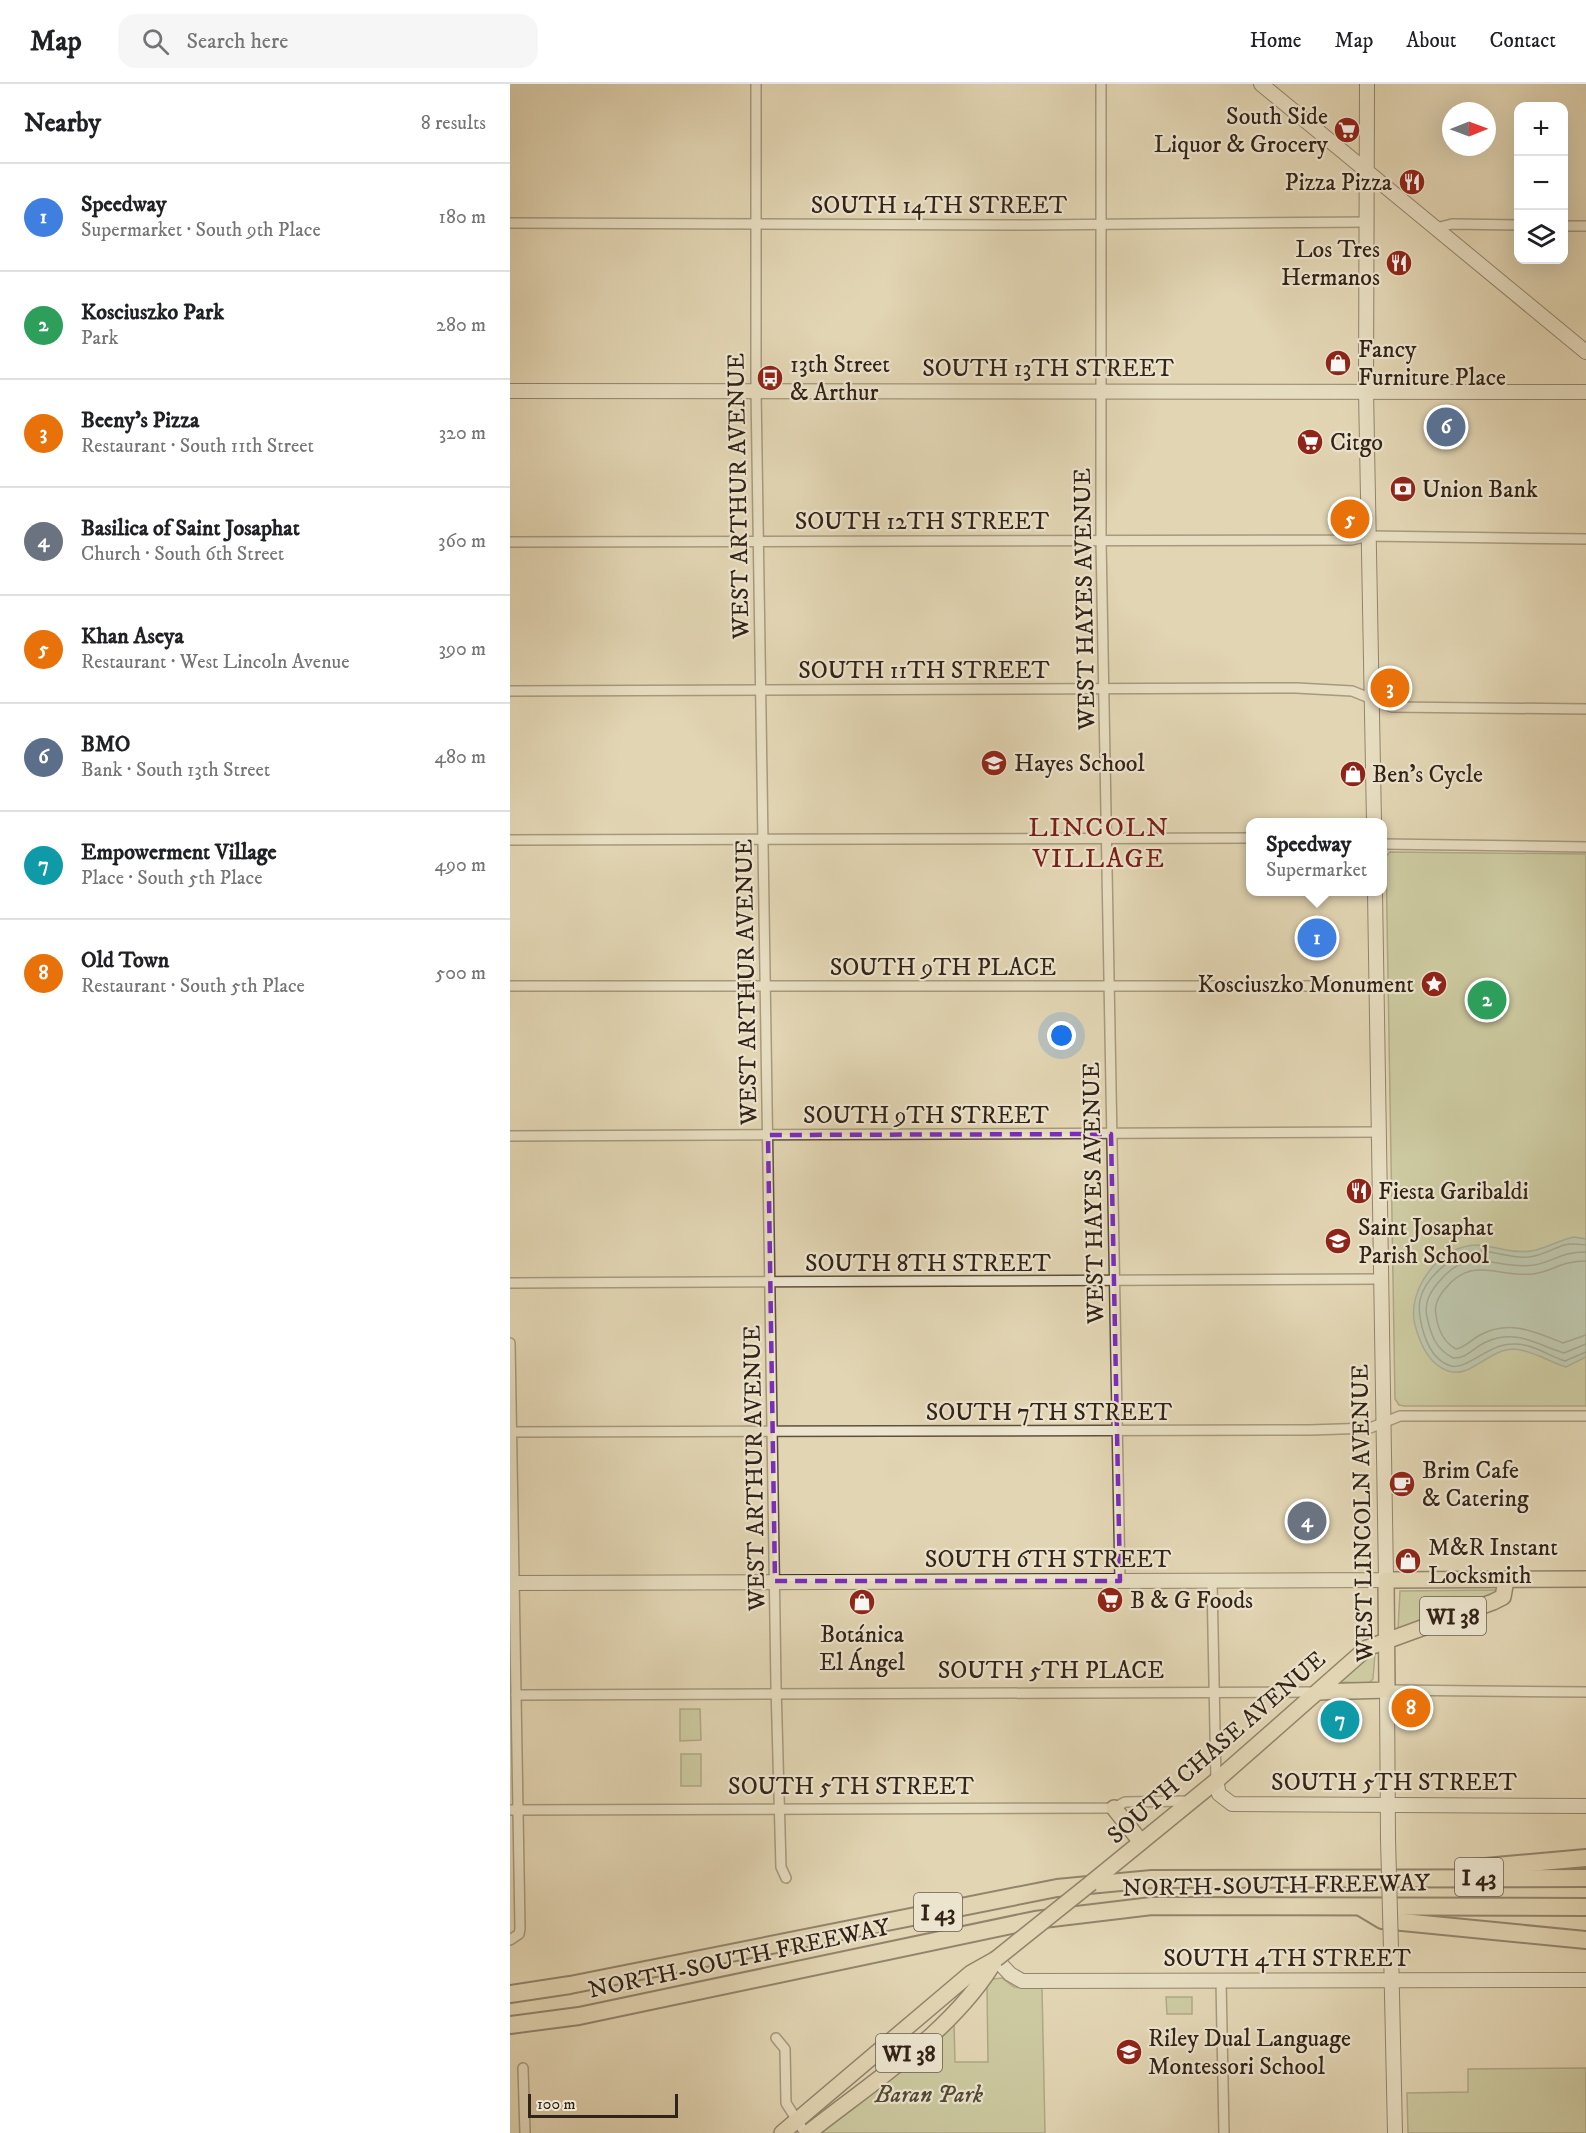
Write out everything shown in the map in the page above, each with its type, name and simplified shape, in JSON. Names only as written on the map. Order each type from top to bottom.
[{"type":"highway","points":[[1371,1876],[1586,1858]]},
{"type":"highway","name":"NORTH-SOUTH FREEWAY","points":[[510,1994],[570,1985],[1057,1888],[1152,1879],[1371,1876],[1586,1878]]},
{"type":"highway","name":"NORTH-SOUTH FREEWAY","points":[[510,2025],[579,2016],[1035,1920],[1152,1906],[1586,1907]]},
{"type":"highway","points":[[1361,1908],[1382,1920],[1586,1940]]},
{"type":"highway","points":[[1553,1935],[1586,1935]]},
{"type":"main road","name":"SOUTH 6TH STREET","points":[[1386,1580],[1586,1579]]},
{"type":"main road","name":"WEST LINCOLN AVENUE","points":[[1386,1580],[1387,1690]]},
{"type":"main road","name":"SOUTH CHASE AVENUE","points":[[782,2133],[804,2129],[971,1973],[996,1959],[1216,1781],[1367,1648],[1493,1602],[1503,1597],[1506,1580]]},
{"type":"main road","name":"SOUTH 5TH PLACE","points":[[1318,1692],[1387,1690]]},
{"type":"main road","points":[[1114,1808],[1141,1842]]},
{"type":"street","name":"WEST ARTHUR AVENUE","points":[[756,84],[756,390],[760,689],[779,1808],[781,1867],[786,1878]]},
{"type":"street","name":"WEST HAYES AVENUE","points":[[1101,84],[1101,540],[1120,1581]]},
{"type":"street","points":[[1261,84],[1586,352]]},
{"type":"street","points":[[1367,84],[1366,390],[1374,818]]},
{"type":"street","name":"SOUTH 14TH STREET","points":[[510,223],[1367,222]]},
{"type":"street","points":[[1436,228],[1452,224],[1514,225]]},
{"type":"street","points":[[1568,226],[1586,226]]},
{"type":"street","name":"SOUTH 13TH STREET","points":[[510,391],[1586,392]]},
{"type":"street","name":"SOUTH 12TH STREET","points":[[510,542],[1351,540],[1369,536],[1586,538]]},
{"type":"street","name":"SOUTH 11TH STREET","points":[[510,691],[1296,688],[1352,691],[1392,707],[1586,709]]},
{"type":"street","points":[[510,840],[1246,838]]},
{"type":"street","points":[[1387,844],[1586,847]]},
{"type":"street","name":"WEST LINCOLN AVENUE","points":[[1375,896],[1386,1580]]},
{"type":"street","name":"SOUTH 9TH PLACE","points":[[510,986],[1376,986]]},
{"type":"street","name":"SOUTH 9TH STREET","points":[[510,1136],[1379,1132]]},
{"type":"street","name":"SOUTH 8TH STREET","points":[[510,1283],[1381,1279]]},
{"type":"street","points":[[510,1343],[512,1582],[516,1695],[514,1937]]},
{"type":"street","name":"SOUTH 7TH STREET","points":[[511,1432],[1321,1430],[1370,1428],[1400,1416],[1586,1416]]},
{"type":"street","name":"SOUTH 6TH STREET","points":[[512,1582],[1386,1580]]},
{"type":"street","points":[[1212,1581],[1216,1781]]},
{"type":"street","name":"WEST LINCOLN AVENUE","points":[[1387,1690],[1395,2133]]},
{"type":"street","name":"SOUTH 5TH PLACE","points":[[1387,1690],[1586,1692]]},
{"type":"street","name":"SOUTH 5TH PLACE","points":[[516,1695],[1318,1692]]},
{"type":"street","name":"SOUTH 5TH STREET","points":[[1216,1781],[1219,1794],[1232,1804],[1586,1806]]},
{"type":"street","name":"SOUTH 5TH STREET","points":[[514,1810],[1114,1808],[1125,1802],[1191,1801]]},
{"type":"street","name":"SOUTH 4TH STREET","points":[[996,1959],[1010,1974],[1022,1981],[1586,1980]]},
{"type":"street","points":[[1221,1980],[1224,2133]]},
{"type":"street","points":[[776,2038],[785,2049],[786,2103],[804,2129]]},
{"type":"street","points":[[523,2068],[525,2133]]},
{"type":"highlighted area","points":[[1111,1134],[1120,1581],[775,1581],[768,1135]]},
{"type":"green space","points":[[1390,852],[1586,854],[1586,1406],[1404,1406],[1399,1405],[1395,1399],[1387,855]]},
{"type":"green space","points":[[1496,1590],[1498,1593],[1398,1630],[1400,1591]]},
{"type":"green space","points":[[1371,1651],[1375,1653],[1373,1679],[1369,1683],[1337,1682]]},
{"type":"green space","points":[[680,1709],[700,1709],[701,1740],[680,1741]]},
{"type":"green space","points":[[681,1754],[701,1754],[701,1786],[681,1786]]},
{"type":"green space","name":"Baran Park","points":[[1002,1978],[1014,1987],[1042,1988],[1045,2133],[820,2133],[954,2022],[955,2062],[988,2062],[987,1986],[993,1979]]},
{"type":"green space","points":[[1166,1997],[1192,1997],[1192,2014],[1167,2014]]},
{"type":"green space","points":[[1586,2068],[1586,2133],[1408,2133],[1407,2093],[1468,2092],[1468,2069]]},
{"type":"water","points":[[1574,1237],[1586,1239],[1586,1357],[1566,1367],[1527,1352],[1514,1349],[1505,1350],[1472,1368],[1456,1372],[1441,1368],[1430,1358],[1419,1339],[1414,1312],[1421,1285],[1428,1272],[1438,1261],[1463,1247],[1477,1245],[1524,1252]]},
{"type":"place","name":"South Side Liquor & Grocery","points":[[1347,130]]},
{"type":"place","name":"Pizza Pizza","points":[[1412,182]]},
{"type":"place","name":"Los Tres Hermanos","points":[[1399,263]]},
{"type":"place","name":"Fancy Furniture Place","points":[[1338,363]]},
{"type":"place","name":"13th Street & Arthur","points":[[770,378]]},
{"type":"place","name":"BMO","points":[[1446,427]]},
{"type":"place","name":"Citgo","points":[[1310,442]]},
{"type":"place","name":"Union Bank","points":[[1403,489]]},
{"type":"place","name":"Khan Aseya","points":[[1350,519]]},
{"type":"place","name":"Beeny's Pizza","points":[[1390,688]]},
{"type":"place","name":"Hayes School","points":[[994,763]]},
{"type":"place","name":"Ben's Cycle","points":[[1353,774]]},
{"type":"place","name":"Speedway","points":[[1317,938]]},
{"type":"place","name":"Kosciuszko Monument","points":[[1434,984]]},
{"type":"place","name":"Kosciuszko Park","points":[[1487,1000]]},
{"type":"place","name":"Fiesta Garibaldi","points":[[1359,1191]]},
{"type":"place","name":"Saint Josaphat Parish School","points":[[1338,1241]]},
{"type":"place","name":"Brim Cafe & Catering","points":[[1402,1484]]},
{"type":"place","name":"Basilica of Saint Josaphat","points":[[1307,1521]]},
{"type":"place","name":"M&R Instant Locksmith","points":[[1408,1561]]},
{"type":"place","name":"B & G Foods","points":[[1110,1600]]},
{"type":"place","name":"Botánica El Ángel","points":[[862,1602]]},
{"type":"place","name":"Old Town","points":[[1411,1708]]},
{"type":"place","name":"Empowerment Village","points":[[1340,1720]]},
{"type":"place","name":"Riley Dual Language Montessori School","points":[[1129,2052]]},
{"type":"district","name":"LINCOLN VILLAGE","points":[[1099,842]]}]
